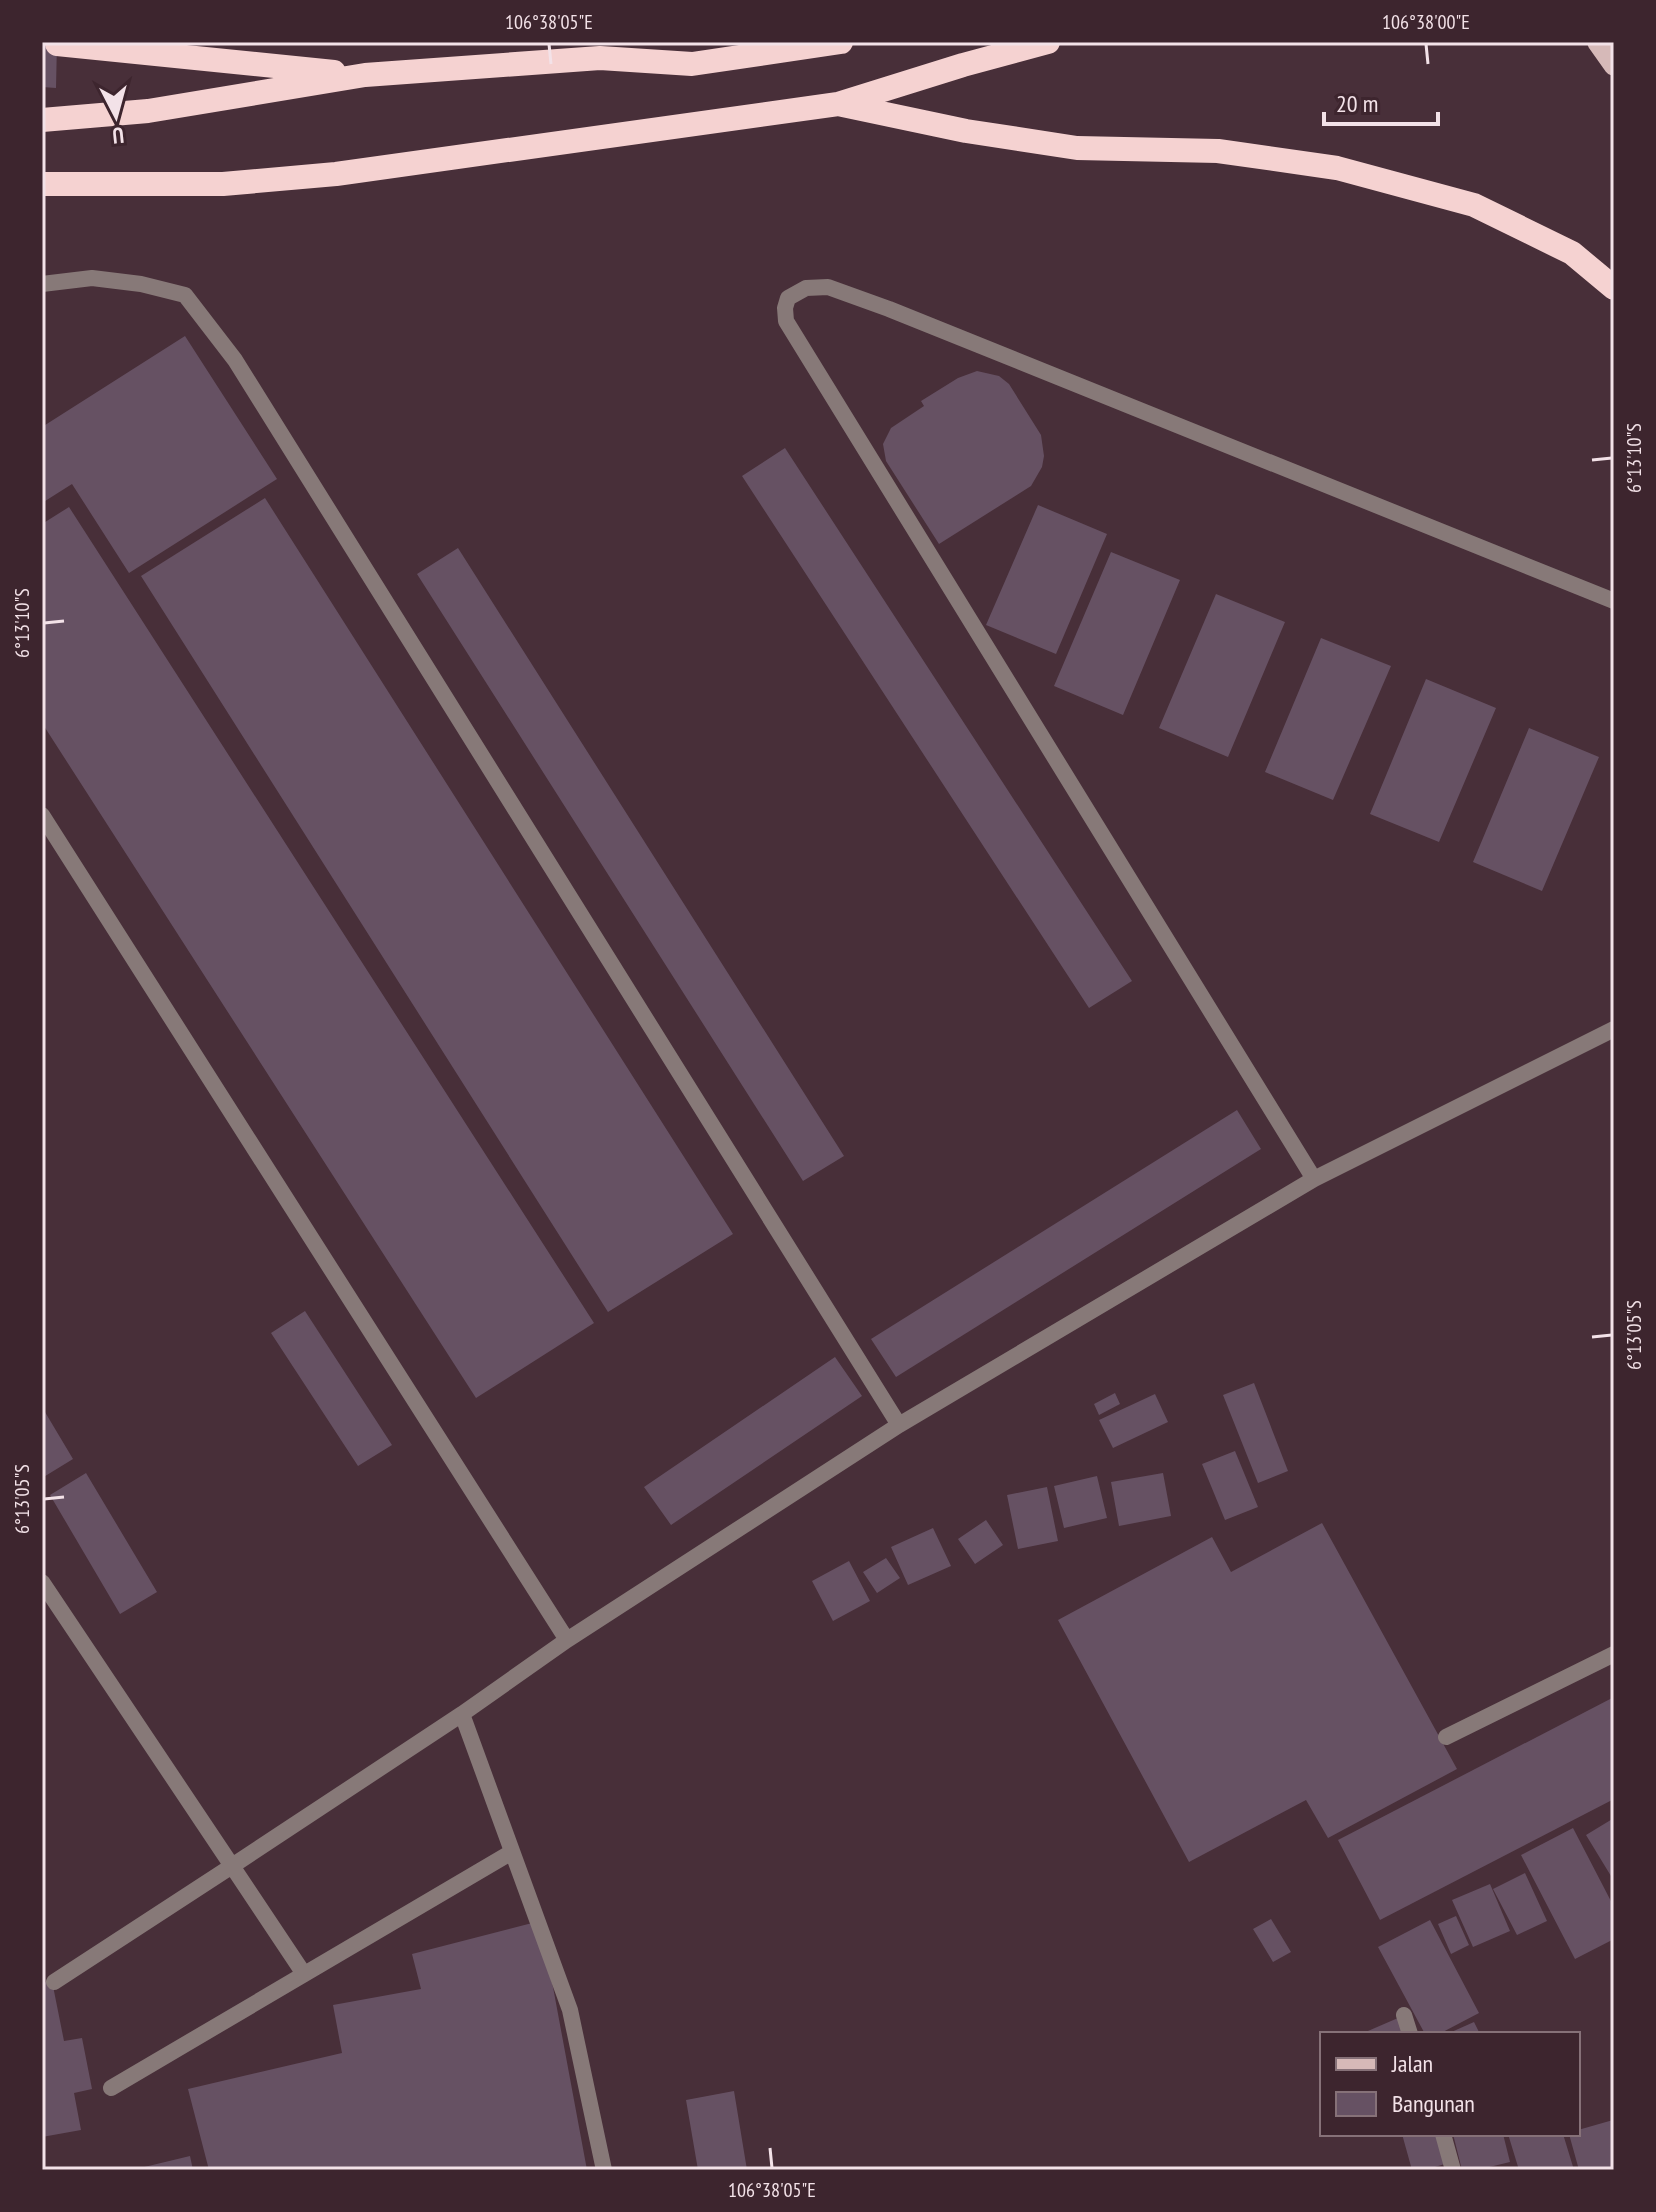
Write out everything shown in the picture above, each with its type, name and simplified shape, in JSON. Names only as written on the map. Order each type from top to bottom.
[{"type":"highway","points":[[600,58],[624,42]]},
{"type":"highway","points":[[42,120],[148,111],[365,75],[600,58],[692,64],[841,42]]},
{"type":"highway","points":[[42,184],[223,184],[322,175],[838,104],[1048,42]]},
{"type":"highway","points":[[57,44],[365,75]]},
{"type":"highway","points":[[838,104],[966,131],[1077,148],[1218,151],[1337,168],[1474,205],[1572,253],[1614,288]]},
{"type":"main road","points":[[1597,42],[1614,66]]},
{"type":"street","points":[[42,284],[92,278],[141,284],[185,295],[226,349],[899,1425]]},
{"type":"street","points":[[1314,1179],[786,321],[788,298],[806,288],[828,287],[889,309],[1614,601]]},
{"type":"street","points":[[42,815],[567,1640]]},
{"type":"street","points":[[54,1982],[462,1714],[567,1640],[899,1425],[1314,1179],[1614,1029]]},
{"type":"street","points":[[42,1582],[304,1974]]},
{"type":"street","points":[[1446,1737],[1614,1654]]},
{"type":"street","points":[[462,1714],[570,2010],[604,2170]]},
{"type":"street","points":[[111,2088],[512,1852]]},
{"type":"street","points":[[1404,2015],[1409,2032]]},
{"type":"street","points":[[1444,2136],[1453,2170]]},
{"type":"building","points":[[42,42],[57,42],[56,88],[42,87]]},
{"type":"building","points":[[185,336],[277,479],[129,573],[72,484],[42,503],[42,427]]},
{"type":"building","points":[[977,371],[999,376],[1009,384],[1041,435],[1042,467],[1031,486],[939,544],[886,461],[883,444],[891,428],[924,406],[921,401],[958,378]]},
{"type":"building","points":[[785,448],[1132,981],[1089,1008],[742,476]]},
{"type":"building","points":[[265,498],[733,1234],[608,1312],[141,576]]},
{"type":"building","points":[[1038,505],[1107,534],[1056,654],[986,625]]},
{"type":"building","points":[[69,507],[594,1323],[476,1398],[42,723],[42,524]]},
{"type":"building","points":[[458,548],[844,1156],[803,1181],[417,574]]},
{"type":"building","points":[[1111,552],[1180,580],[1123,715],[1054,686]]},
{"type":"building","points":[[1216,594],[1285,622],[1228,757],[1159,728]]},
{"type":"building","points":[[1321,638],[1391,666],[1333,800],[1265,772]]},
{"type":"building","points":[[1426,679],[1496,708],[1439,842],[1370,814]]},
{"type":"building","points":[[1529,728],[1599,757],[1542,891],[1473,862]]},
{"type":"building","points":[[1237,1110],[1261,1149],[896,1377],[871,1339]]},
{"type":"building","points":[[305,1311],[392,1445],[358,1466],[271,1333]]},
{"type":"building","points":[[835,1357],[862,1396],[671,1525],[644,1487]]},
{"type":"building","points":[[1254,1383],[1288,1471],[1258,1483],[1223,1395]]},
{"type":"building","points":[[1115,1393],[1120,1404],[1099,1415],[1094,1404]]},
{"type":"building","points":[[1155,1394],[1168,1422],[1113,1448],[1099,1420]]},
{"type":"building","points":[[42,1407],[73,1459],[42,1478]]},
{"type":"building","points":[[1235,1451],[1258,1507],[1225,1520],[1202,1464]]},
{"type":"building","points":[[86,1473],[157,1592],[120,1614],[50,1495]]},
{"type":"building","points":[[1163,1473],[1171,1516],[1119,1526],[1111,1482]]},
{"type":"building","points":[[1097,1476],[1107,1518],[1064,1528],[1054,1486]]},
{"type":"building","points":[[1047,1487],[1058,1541],[1018,1549],[1007,1495]]},
{"type":"building","points":[[986,1520],[1003,1545],[975,1564],[958,1539]]},
{"type":"building","points":[[1322,1523],[1457,1769],[1328,1838],[1306,1800],[1189,1862],[1058,1620],[1212,1537],[1231,1572]]},
{"type":"building","points":[[933,1528],[951,1566],[908,1585],[891,1547]]},
{"type":"building","points":[[886,1558],[900,1578],[877,1593],[863,1572]]},
{"type":"building","points":[[849,1561],[870,1601],[833,1621],[812,1581]]},
{"type":"building","points":[[1614,1697],[1614,1799],[1380,1920],[1338,1840]]},
{"type":"building","points":[[1614,1818],[1614,1881],[1586,1835]]},
{"type":"building","points":[[1573,1828],[1614,1907],[1614,1939],[1575,1959],[1521,1855]]},
{"type":"building","points":[[1525,1873],[1547,1921],[1517,1935],[1493,1889]]},
{"type":"building","points":[[1490,1884],[1510,1931],[1473,1947],[1452,1900]]},
{"type":"building","points":[[1456,1916],[1469,1945],[1451,1954],[1438,1924]]},
{"type":"building","points":[[1271,1919],[1291,1952],[1273,1962],[1253,1929]]},
{"type":"building","points":[[1430,1920],[1479,2013],[1443,2032],[1424,2032],[1378,1947]]},
{"type":"building","points":[[536,1922],[553,1987],[587,2170],[209,2170],[188,2089],[342,2053],[333,2005],[421,1989],[412,1954]]},
{"type":"building","points":[[52,1981],[64,2041],[82,2038],[92,2089],[74,2093],[81,2130],[42,2137],[42,1983]]},
{"type":"building","points":[[1398,2018],[1404,2032],[1366,2032]]},
{"type":"building","points":[[1474,2022],[1479,2032],[1452,2032]]},
{"type":"building","points":[[734,2091],[747,2170],[698,2170],[686,2100]]},
{"type":"building","points":[[1613,2120],[1614,2170],[1579,2170],[1570,2136],[1580,2136],[1580,2129]]},
{"type":"building","points":[[1403,2136],[1441,2136],[1448,2163],[1425,2170],[1412,2170]]},
{"type":"building","points":[[1454,2136],[1504,2136],[1510,2162],[1477,2170],[1462,2170]]},
{"type":"building","points":[[1509,2136],[1564,2136],[1574,2170],[1519,2170]]},
{"type":"building","points":[[190,2156],[193,2170],[136,2169]]}]
